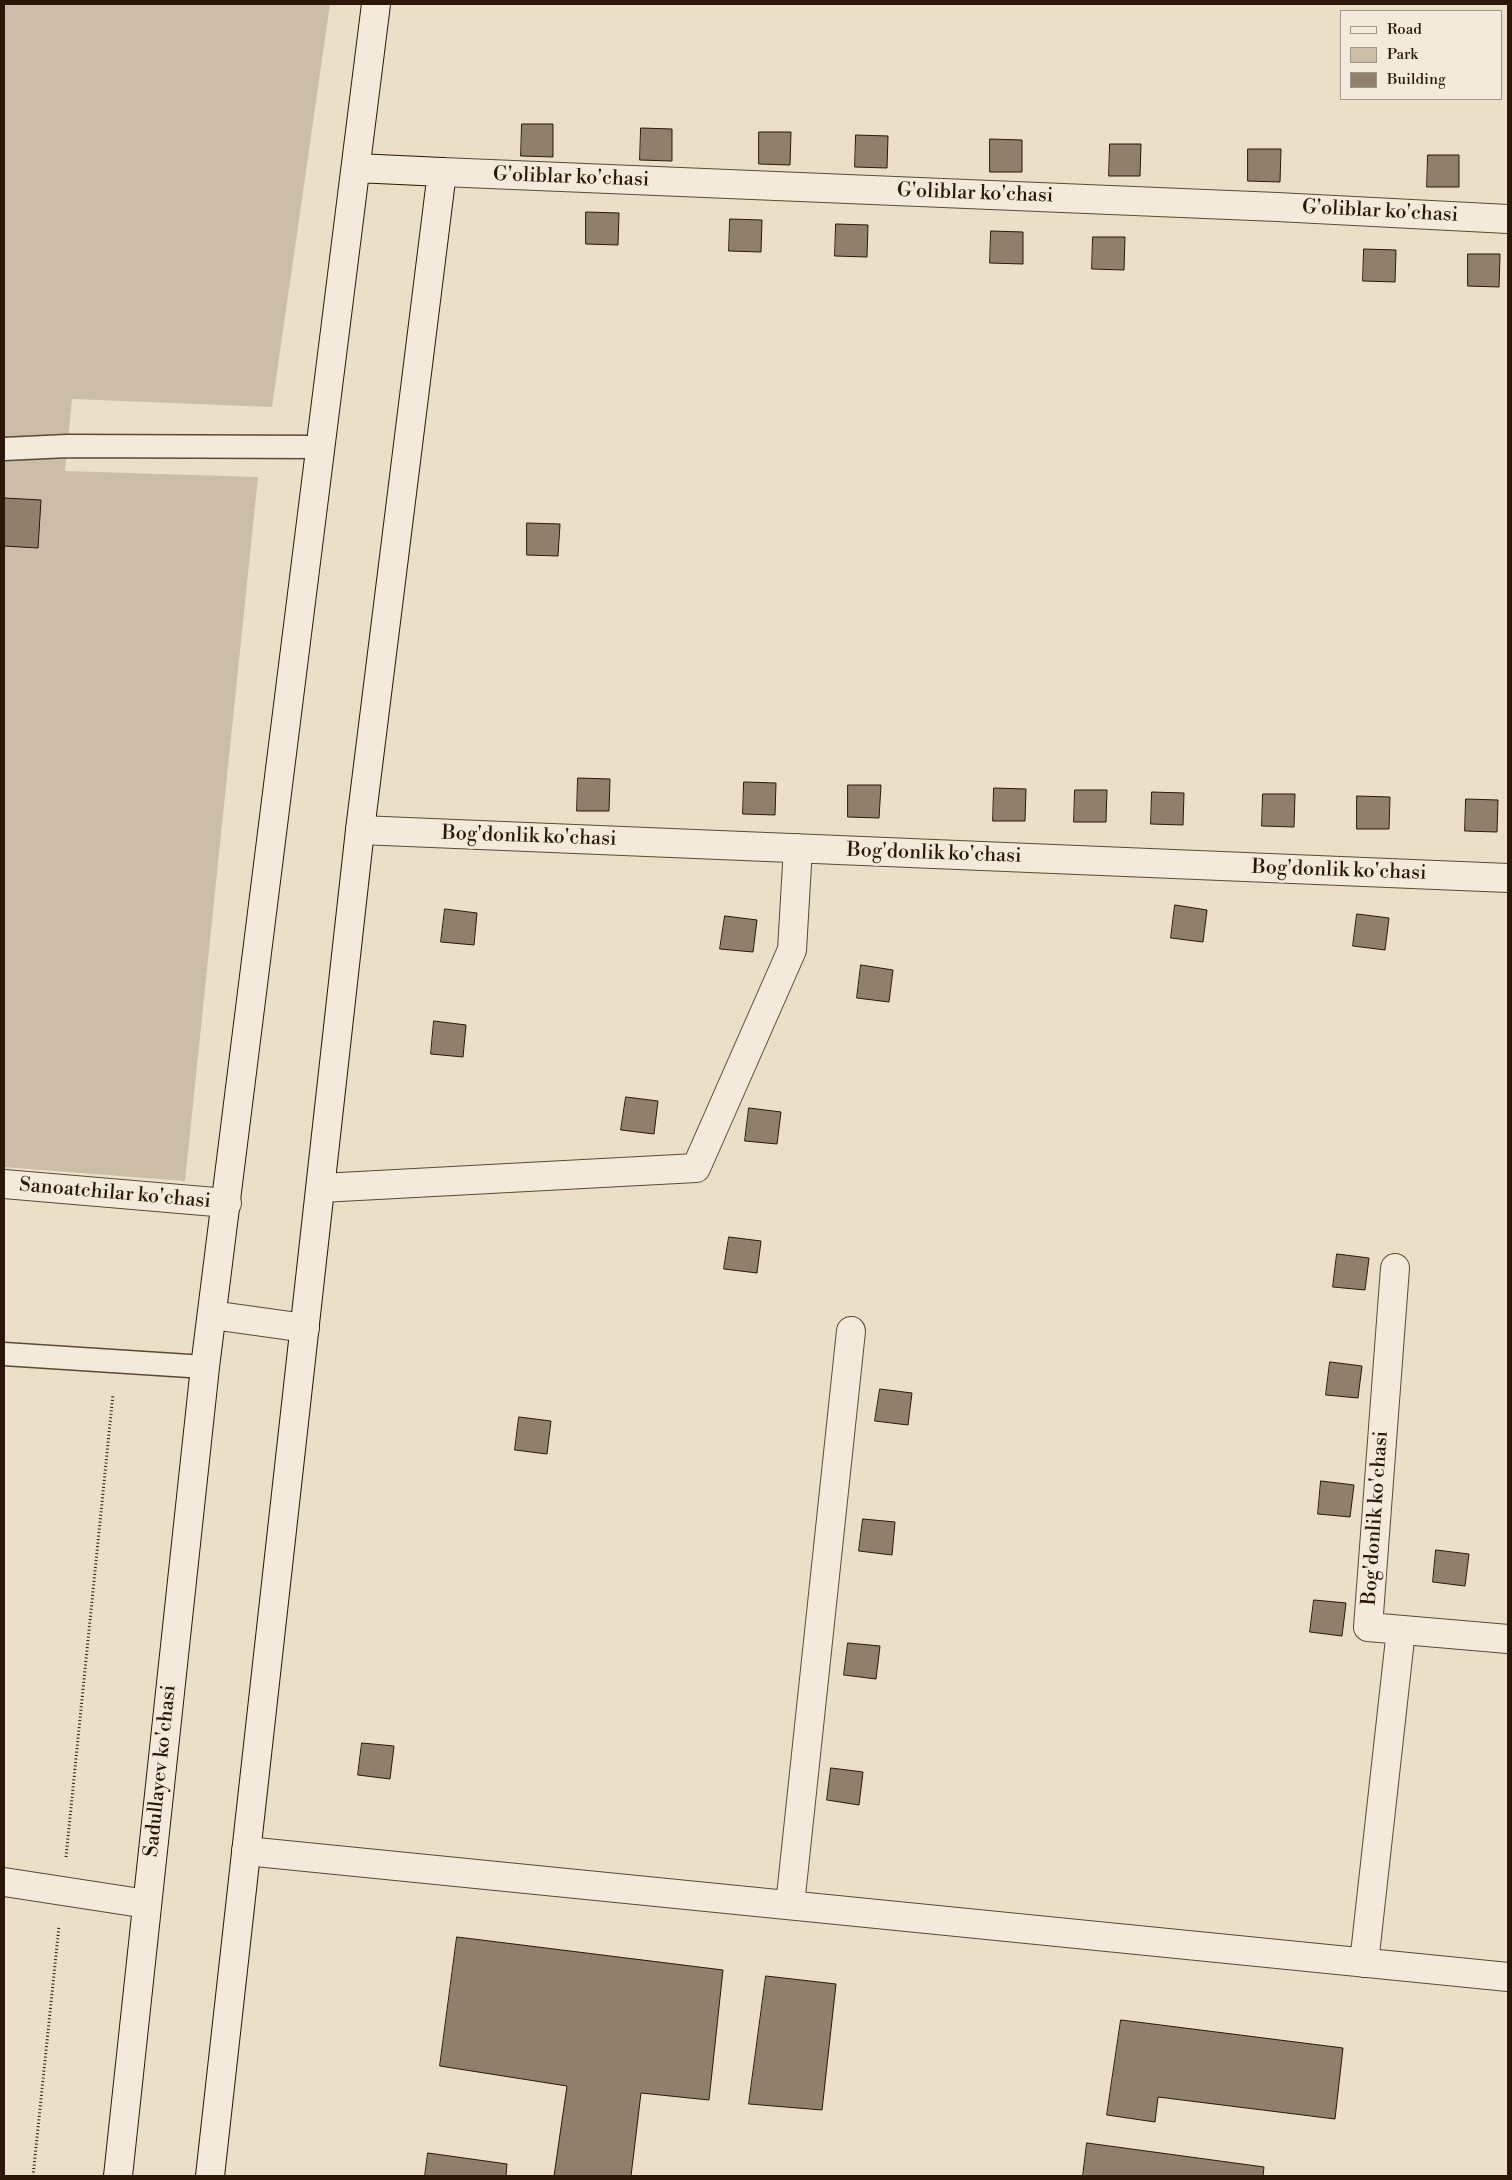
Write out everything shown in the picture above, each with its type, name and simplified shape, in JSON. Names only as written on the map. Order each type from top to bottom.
[{"type":"street","name":"Sadullayev ko'chasi","points":[[118,2176],[212,1315],[376,4]]},
{"type":"street","name":"G'oliblar ko'chasi","points":[[356,168],[1267,206],[1508,219]]},
{"type":"street","points":[[210,2176],[360,830],[442,172]]},
{"type":"street","name":"Bog'donlik ko'chasi","points":[[360,830],[1508,878]]},
{"type":"street","points":[[321,1188],[696,1168],[792,950],[798,848]]},
{"type":"street","name":"Sanoatchilar ko'chasi","points":[[4,1184],[227,1203]]},
{"type":"street","name":"Bog'donlik ko'chasi","points":[[1395,1268],[1368,1627],[1508,1639]]},
{"type":"street","points":[[212,1315],[305,1328]]},
{"type":"street","points":[[790,1905],[851,1331]]},
{"type":"street","points":[[1364,1963],[1401,1630]]},
{"type":"street","points":[[246,1850],[1508,1977]]},
{"type":"street","points":[[4,1882],[147,1904]]},
{"type":"lane","points":[[4,449],[67,446],[321,447]]},
{"type":"lane","points":[[4,1354],[206,1367]]},
{"type":"path","points":[[33,2176],[116,1361]]},
{"type":"green space","points":[[4,4],[330,4],[272,407],[72,399],[65,471],[258,477],[185,1181],[4,1167]]},
{"type":"building","points":[[522,124],[553,124],[553,157],[521,156]]},
{"type":"building","points":[[641,128],[672,129],[672,161],[640,160]]},
{"type":"building","points":[[759,132],[791,132],[790,165],[759,164]]},
{"type":"building","points":[[856,135],[888,136],[887,168],[855,167]]},
{"type":"building","points":[[990,139],[1022,140],[1022,172],[990,172]]},
{"type":"building","points":[[1110,144],[1141,144],[1140,176],[1109,176]]},
{"type":"building","points":[[1248,149],[1281,149],[1280,182],[1248,181]]},
{"type":"building","points":[[1428,155],[1459,155],[1459,187],[1427,187]]},
{"type":"building","points":[[586,212],[619,213],[618,245],[586,244]]},
{"type":"building","points":[[730,219],[762,220],[761,252],[729,251]]},
{"type":"building","points":[[836,224],[868,225],[867,257],[835,256]]},
{"type":"building","points":[[991,231],[1023,232],[1023,264],[990,263]]},
{"type":"building","points":[[1093,237],[1125,237],[1124,270],[1092,269]]},
{"type":"building","points":[[1364,249],[1396,250],[1395,282],[1363,281]]},
{"type":"building","points":[[1468,254],[1500,254],[1499,287],[1468,286]]},
{"type":"building","points":[[4,498],[41,500],[38,548],[4,546]]},
{"type":"building","points":[[527,523],[560,524],[558,556],[527,555]]},
{"type":"building","points":[[578,778],[610,779],[609,811],[577,811]]},
{"type":"building","points":[[744,782],[776,783],[775,815],[743,814]]},
{"type":"building","points":[[848,785],[881,785],[879,818],[848,817]]},
{"type":"building","points":[[994,788],[1026,789],[1025,821],[993,821]]},
{"type":"building","points":[[1075,790],[1107,790],[1106,822],[1074,822]]},
{"type":"building","points":[[1152,792],[1184,793],[1183,825],[1151,824]]},
{"type":"building","points":[[1263,794],[1295,794],[1294,827],[1262,826]]},
{"type":"building","points":[[1357,796],[1390,797],[1389,829],[1357,829]]},
{"type":"building","points":[[1466,799],[1498,800],[1497,832],[1465,831]]},
{"type":"building","points":[[1175,905],[1207,910],[1203,942],[1171,938]]},
{"type":"building","points":[[445,909],[477,913],[474,945],[441,942]]},
{"type":"building","points":[[1357,914],[1389,918],[1385,950],[1353,946]]},
{"type":"building","points":[[725,916],[757,920],[753,952],[720,949]]},
{"type":"building","points":[[861,965],[893,970],[889,1002],[857,998]]},
{"type":"building","points":[[434,1021],[466,1025],[463,1057],[431,1054]]},
{"type":"building","points":[[626,1097],[658,1101],[654,1134],[621,1130]]},
{"type":"building","points":[[749,1108],[781,1112],[777,1144],[745,1141]]},
{"type":"building","points":[[729,1237],[761,1241],[757,1273],[724,1269]]},
{"type":"building","points":[[1337,1254],[1369,1258],[1365,1290],[1333,1287]]},
{"type":"building","points":[[1330,1362],[1362,1366],[1358,1398],[1326,1395]]},
{"type":"building","points":[[880,1389],[912,1393],[908,1425],[875,1421]]},
{"type":"building","points":[[519,1417],[551,1421],[547,1454],[515,1450]]},
{"type":"building","points":[[1321,1481],[1354,1485],[1350,1517],[1318,1514]]},
{"type":"building","points":[[863,1519],[895,1522],[892,1555],[859,1551]]},
{"type":"building","points":[[1436,1550],[1469,1554],[1465,1586],[1433,1582]]},
{"type":"building","points":[[1314,1600],[1346,1603],[1342,1636],[1310,1632]]},
{"type":"building","points":[[848,1643],[880,1646],[876,1679],[844,1675]]},
{"type":"building","points":[[362,1743],[394,1746],[390,1779],[358,1775]]},
{"type":"building","points":[[831,1768],[863,1772],[859,1805],[827,1800]]},
{"type":"building","points":[[457,1937],[723,1970],[709,2100],[641,2093],[631,2176],[554,2176],[567,2086],[440,2066]]},
{"type":"building","points":[[766,1976],[836,1984],[822,2110],[749,2104]]},
{"type":"building","points":[[1121,2020],[1343,2048],[1335,2119],[1158,2097],[1155,2122],[1107,2115]]},
{"type":"building","points":[[1087,2143],[1264,2167],[1263,2176],[1083,2176]]},
{"type":"building","points":[[428,2153],[507,2164],[506,2176],[425,2176]]}]
